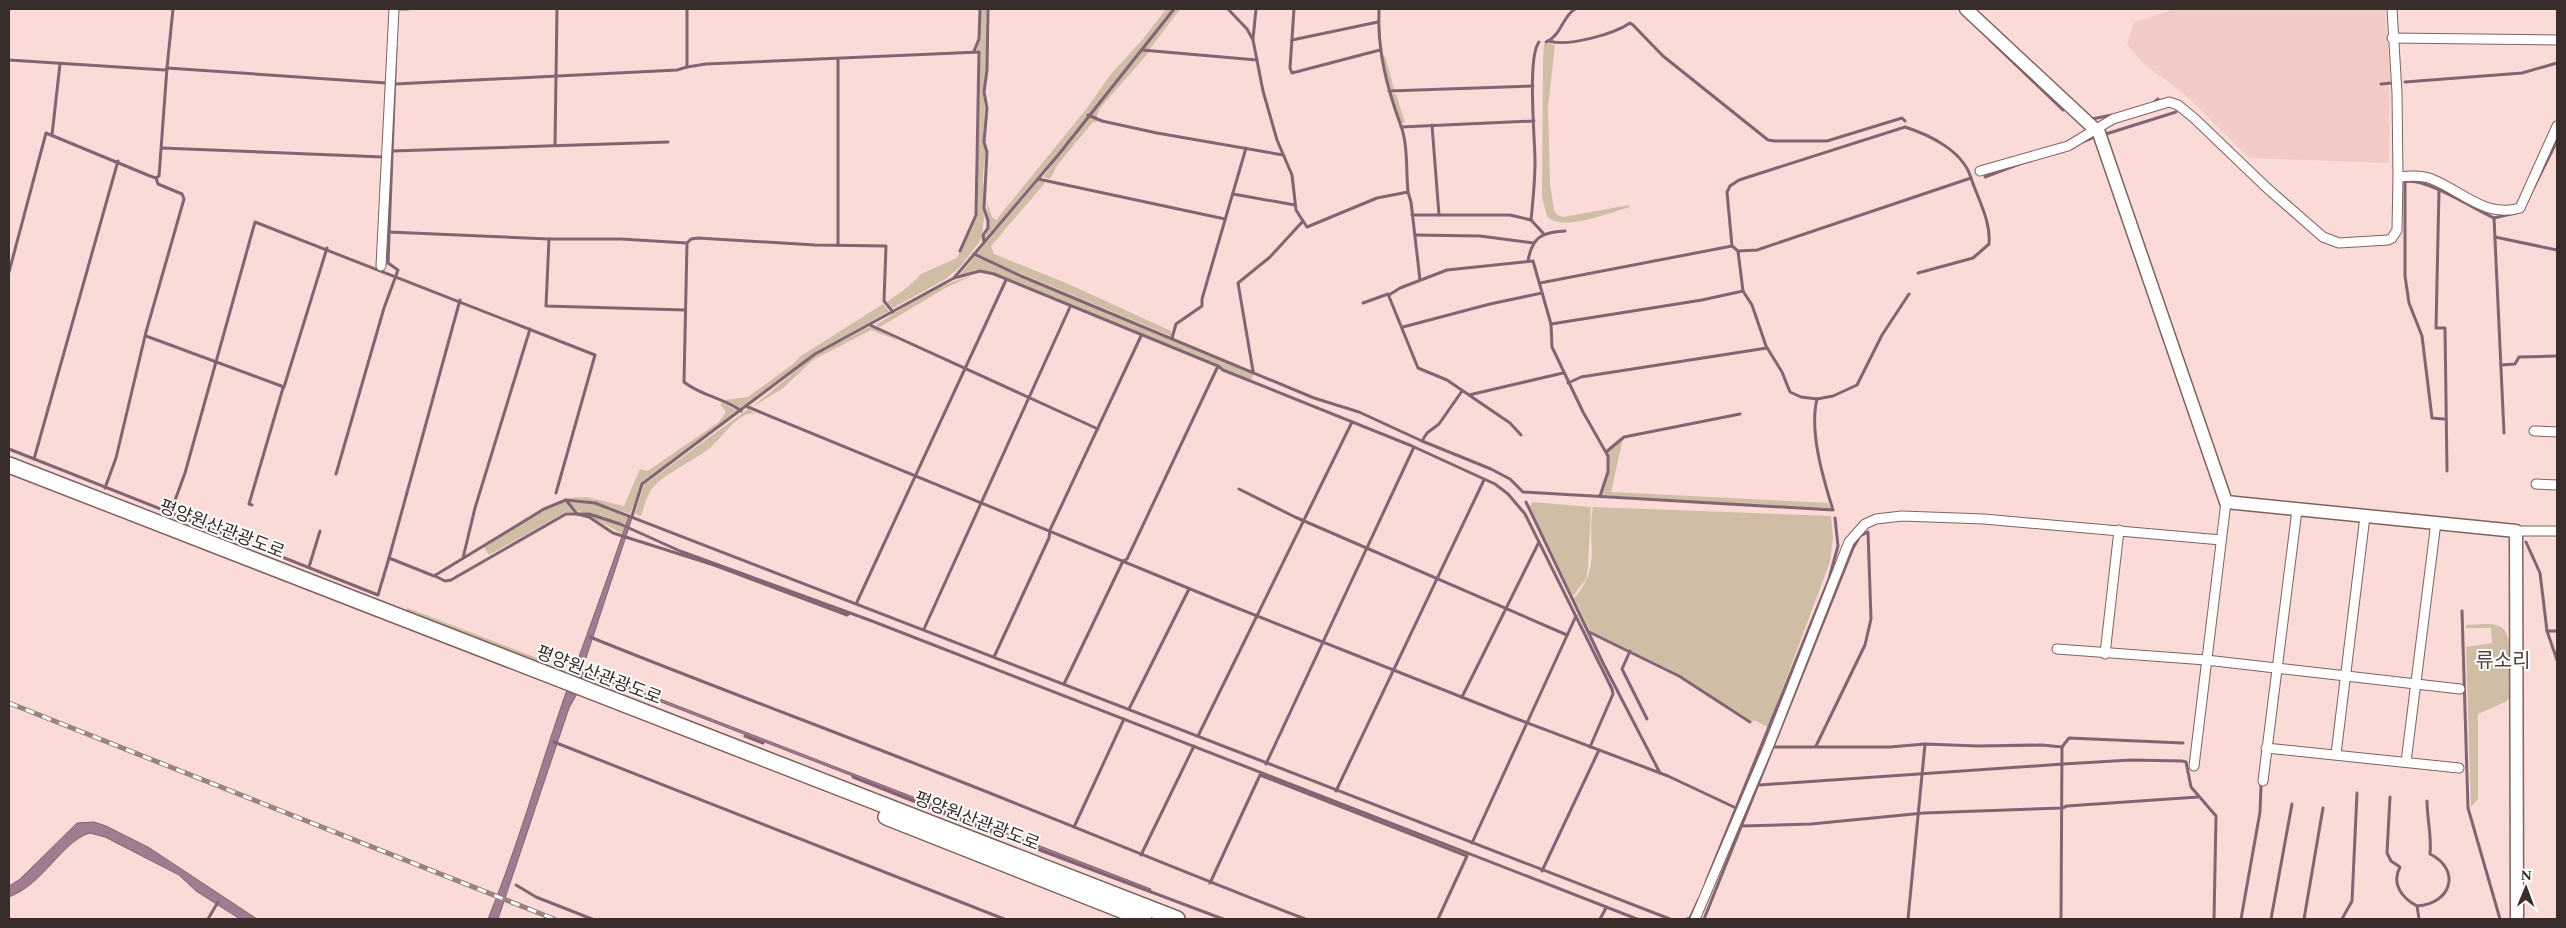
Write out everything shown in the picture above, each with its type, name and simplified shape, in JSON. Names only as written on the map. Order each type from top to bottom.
[{"type":"highway","name":"평양원산관광도로","points":[[9,465],[584,694],[1177,919]]},
{"type":"highway","points":[[9,475],[561,685]]},
{"type":"highway","points":[[584,694],[1144,919]]},
{"type":"street","points":[[381,266],[394,9]]},
{"type":"street","points":[[1966,9],[2096,129],[2104,142],[2226,502],[2194,766]]},
{"type":"street","points":[[1980,171],[2068,146],[2113,120],[2168,102],[2178,105],[2323,237],[2339,243],[2392,238],[2397,230],[2398,177],[2397,84],[2392,38],[2392,9]]},
{"type":"street","points":[[2392,38],[2557,40]]},
{"type":"street","points":[[2398,177],[2416,175],[2431,179],[2488,208],[2512,210],[2520,208],[2557,126]]},
{"type":"street","points":[[2534,431],[2557,432]]},
{"type":"street","points":[[2536,484],[2557,485]]},
{"type":"street","points":[[2226,502],[2516,531],[2557,531]]},
{"type":"street","points":[[2263,780],[2296,510]]},
{"type":"street","points":[[1695,919],[1769,745],[1849,542],[1861,528],[1876,518],[1902,516],[1984,519],[2221,540]]},
{"type":"street","points":[[2336,754],[2365,516]]},
{"type":"street","points":[[2406,762],[2436,522]]},
{"type":"street","points":[[2105,654],[2119,530]]},
{"type":"street","points":[[2516,531],[2517,919]]},
{"type":"street","points":[[2057,649],[2206,660],[2460,689]]},
{"type":"street","points":[[2266,748],[2459,768]]},
{"type":"shaded area","points":[[981,9],[986,9],[983,141],[986,151],[983,173],[984,220],[981,240],[960,267],[944,280],[893,308],[887,302],[908,287],[921,274],[957,258],[977,214],[980,55],[976,49],[980,41]]},
{"type":"shaded area","points":[[1166,9],[1173,9],[1058,153],[984,240],[984,235],[988,229],[987,202],[992,217],[996,220],[1087,108],[1111,74],[1143,39]]},
{"type":"shaded area","points":[[1176,9],[1180,9],[1149,50],[1143,49]]},
{"type":"shaded area","points":[[2176,9],[2385,9],[2390,76],[2389,163],[2249,158],[2187,96],[2144,64],[2127,44],[2134,22]]},
{"type":"shaded area","points":[[1544,44],[1555,45],[1548,107],[1550,184],[1554,210],[1557,215],[1563,217],[1629,205],[1630,207],[1599,217],[1574,222],[1554,221],[1547,216],[1542,197],[1543,60]]},
{"type":"shaded area","points":[[1142,51],[1149,52],[1100,108],[1096,118],[1089,115]]},
{"type":"shaded area","points":[[1381,51],[1386,59],[1394,89],[1390,89]]},
{"type":"shaded area","points":[[1391,93],[1396,94],[1405,123],[1401,123]]},
{"type":"shaded area","points":[[1088,117],[1099,121],[1093,122],[1058,164],[1050,179],[1043,177]]},
{"type":"shaded area","points":[[1039,180],[1045,183],[991,246],[994,254],[1066,283],[1171,331],[1171,336],[976,255]]},
{"type":"shaded area","points":[[975,256],[1254,374],[1251,380],[1224,369],[1218,364],[994,274],[976,270],[959,276]]},
{"type":"shaded area","points":[[972,276],[947,287],[880,327],[876,325],[935,290]]},
{"type":"shaded area","points":[[883,304],[889,311],[814,353],[742,409],[724,400],[748,397],[801,356]]},
{"type":"shaded area","points":[[871,326],[899,341],[871,330],[813,360],[782,389],[752,407],[815,355]]},
{"type":"shaded area","points":[[723,403],[738,411],[643,481],[630,514],[596,502],[566,498],[586,497],[624,506],[640,469],[647,471],[719,422],[726,412],[720,404]]},
{"type":"shaded area","points":[[748,409],[756,414],[743,416],[737,420],[711,447],[662,479],[649,493],[641,516],[635,514],[644,485]]},
{"type":"shaded area","points":[[1623,438],[1611,492],[1828,503],[1831,510],[1601,495],[1609,472],[1607,452]]},
{"type":"shaded area","points":[[568,501],[595,503],[629,516],[626,526],[589,513],[576,511]]},
{"type":"shaded area","points":[[566,502],[573,512],[566,512],[489,555],[484,547],[545,510]]},
{"type":"shaded area","points":[[1532,502],[1591,507],[1586,579],[1573,596],[1530,507]]},
{"type":"shaded area","points":[[1593,507],[1831,516],[1833,538],[1830,562],[1768,727],[1754,720],[1753,722],[1680,675],[1590,631],[1574,598],[1583,586],[1591,564],[1591,520]]},
{"type":"shaded area","points":[[577,513],[589,514],[625,527],[623,534],[589,516]]},
{"type":"shaded area","points":[[629,516],[632,518],[583,667],[585,670],[1151,889],[1150,891],[604,680],[587,676],[569,708],[498,919],[488,919]]},
{"type":"shaded area","points":[[408,608],[537,658],[539,665],[404,611]]},
{"type":"shaded area","points":[[2489,624],[2501,627],[2508,639],[2510,649],[2509,699],[2478,714],[2478,799],[2471,807],[2466,647],[2492,643],[2491,628],[2466,628],[2466,625]]},
{"type":"shaded area","points":[[94,822],[148,847],[257,919],[240,919],[196,891],[179,875],[105,837],[90,833],[70,845],[32,883],[9,897],[9,886],[19,880],[77,823]]},
{"type":"waterway","points":[[9,60],[165,70],[167,68],[173,9]]},
{"type":"waterway","points":[[398,9],[408,9]]},
{"type":"waterway","points":[[555,145],[557,9]]},
{"type":"waterway","points":[[687,9],[687,67],[706,64],[979,52],[976,215],[960,251]]},
{"type":"waterway","points":[[974,51],[979,39],[980,9]]},
{"type":"waterway","points":[[984,242],[983,235],[988,228],[984,208],[987,152],[984,142],[987,108],[984,92],[987,70],[988,9]]},
{"type":"waterway","points":[[632,516],[642,484],[815,354],[954,278],[1059,154],[1174,9]]},
{"type":"waterway","points":[[1228,9],[1247,29],[1253,40],[1263,91],[1277,140],[1292,175],[1296,210],[1303,221],[1270,257],[1238,283],[1253,371]]},
{"type":"waterway","points":[[1253,39],[1256,9]]},
{"type":"waterway","points":[[1294,9],[1290,68],[1292,73],[1380,50]]},
{"type":"waterway","points":[[1379,9],[1381,54],[1391,97],[1405,141],[1408,192]]},
{"type":"waterway","points":[[1546,42],[1555,35],[1575,9]]},
{"type":"waterway","points":[[1292,40],[1378,22]]},
{"type":"waterway","points":[[1549,41],[1579,41],[1602,35],[1630,23],[1663,56],[1768,140],[1827,141],[1902,118],[1905,121]]},
{"type":"waterway","points":[[1990,40],[2063,110]]},
{"type":"waterway","points":[[1531,220],[1535,162],[1532,80],[1535,50],[1539,42]]},
{"type":"waterway","points":[[336,474],[384,308],[398,270],[388,263],[396,47]]},
{"type":"waterway","points":[[1142,50],[1257,60]]},
{"type":"waterway","points":[[838,59],[838,245]]},
{"type":"waterway","points":[[2405,82],[2522,73],[2557,63]]},
{"type":"waterway","points":[[52,135],[60,64]]},
{"type":"waterway","points":[[395,84],[677,70],[687,67]]},
{"type":"waterway","points":[[9,272],[46,133],[150,176],[156,178],[159,176],[167,68],[386,83]]},
{"type":"waterway","points":[[2381,84],[2391,83]]},
{"type":"waterway","points":[[1389,91],[1533,86]]},
{"type":"waterway","points":[[2152,104],[2158,99]]},
{"type":"waterway","points":[[2106,134],[2176,112]]},
{"type":"waterway","points":[[1088,115],[1102,121],[1157,133],[1283,155]]},
{"type":"waterway","points":[[2089,117],[2092,119],[2112,115]]},
{"type":"waterway","points":[[1401,127],[1534,121]]},
{"type":"waterway","points":[[1432,125],[1439,215]]},
{"type":"waterway","points":[[1738,251],[1757,250],[1971,178],[1961,160],[1944,145],[1905,127],[1739,180],[1730,186],[1727,192],[1732,246],[1738,251],[1743,291],[1752,305],[1766,346],[1782,372],[1790,392],[1801,397],[1817,399],[1833,396],[1857,385],[1882,335],[1909,294]]},
{"type":"waterway","points":[[2082,142],[2094,137]]},
{"type":"waterway","points":[[2524,207],[2557,141]]},
{"type":"waterway","points":[[392,151],[668,142]]},
{"type":"waterway","points":[[162,148],[383,157]]},
{"type":"waterway","points":[[1172,338],[1176,324],[1202,306],[1202,299],[1246,148]]},
{"type":"waterway","points":[[34,459],[118,161]]},
{"type":"waterway","points":[[1985,177],[2022,163]]},
{"type":"waterway","points":[[105,488],[116,458],[146,332],[184,199],[182,194],[158,184],[156,178]]},
{"type":"waterway","points":[[1918,273],[1973,258],[1989,244],[1986,219],[1971,178]]},
{"type":"waterway","points":[[1038,179],[1225,219]]},
{"type":"waterway","points":[[2444,419],[2432,418],[2422,336],[2409,303],[2405,276],[2405,182],[2413,181],[2424,184],[2494,218],[2515,213]]},
{"type":"waterway","points":[[2439,190],[2436,328],[2445,328],[2447,471]]},
{"type":"waterway","points":[[1303,221],[1307,227],[1377,198],[1408,192],[1411,202],[1420,280]]},
{"type":"waterway","points":[[1233,194],[1295,205]]},
{"type":"waterway","points":[[1412,215],[1510,215],[1531,220],[1543,233]]},
{"type":"waterway","points":[[2494,218],[2504,433]]},
{"type":"waterway","points":[[170,514],[185,473],[255,222],[595,355],[556,493]]},
{"type":"waterway","points":[[1528,261],[1532,246],[1539,237],[1565,231]]},
{"type":"waterway","points":[[389,232],[549,239],[546,306],[685,310]]},
{"type":"waterway","points":[[1415,235],[1480,236],[1534,243]]},
{"type":"waterway","points":[[2495,237],[2557,250]]},
{"type":"waterway","points":[[687,243],[691,239],[698,238],[815,245],[886,246],[884,301],[893,312]]},
{"type":"waterway","points":[[549,239],[621,239],[687,243],[684,382],[698,391],[728,403],[741,411]]},
{"type":"waterway","points":[[1540,283],[1732,246]]},
{"type":"waterway","points":[[146,336],[284,387],[327,248]]},
{"type":"waterway","points":[[974,254],[1021,276],[1314,398],[1359,412],[1422,441],[1491,469],[1510,479],[1523,492],[1833,510],[1818,454],[1815,425],[1817,399]]},
{"type":"waterway","points":[[1389,295],[1400,288],[1447,270],[1533,261],[1551,324],[1552,347],[1583,412],[1608,456],[1608,472],[1600,496]]},
{"type":"waterway","points":[[954,278],[980,271],[994,274],[1218,366],[1223,370],[1412,446],[1495,484],[1508,494],[1525,514],[1612,689],[1613,694],[1590,747]]},
{"type":"waterway","points":[[857,602],[1006,280]]},
{"type":"waterway","points":[[1551,324],[1702,300],[1743,291]]},
{"type":"waterway","points":[[1403,327],[1490,304],[1542,293]]},
{"type":"waterway","points":[[1363,303],[1388,294],[1418,368],[1447,380],[1510,423],[1521,435]]},
{"type":"waterway","points":[[389,558],[460,300]]},
{"type":"waterway","points":[[924,629],[1070,307]]},
{"type":"waterway","points":[[870,325],[1098,429]]},
{"type":"waterway","points":[[463,558],[475,508],[530,329]]},
{"type":"waterway","points":[[994,657],[1049,538],[1050,530],[1141,336]]},
{"type":"waterway","points":[[1568,383],[1581,377],[1767,348]]},
{"type":"waterway","points":[[2501,365],[2515,364],[2519,357],[2557,356]]},
{"type":"waterway","points":[[1064,684],[1123,561],[1127,559],[1218,366]]},
{"type":"waterway","points":[[1469,395],[1563,373]]},
{"type":"waterway","points":[[252,505],[249,504],[283,388]]},
{"type":"waterway","points":[[1422,441],[1427,433],[1439,424],[1462,391]]},
{"type":"waterway","points":[[748,407],[1222,602],[1512,717],[1668,776],[1736,808]]},
{"type":"waterway","points":[[1606,452],[1624,437],[1740,414]]},
{"type":"waterway","points":[[1198,736],[1352,422]]},
{"type":"waterway","points":[[1266,764],[1414,447]]},
{"type":"waterway","points":[[9,449],[378,595],[389,558],[434,576],[544,509],[566,500],[595,503],[1670,919]]},
{"type":"waterway","points":[[1336,791],[1484,480]]},
{"type":"waterway","points":[[1239,489],[1295,517],[1567,635]]},
{"type":"waterway","points":[[566,500],[577,514],[589,517],[613,533],[714,565],[847,615],[850,613]]},
{"type":"waterway","points":[[1526,502],[1604,665],[1660,773]]},
{"type":"waterway","points":[[435,576],[445,581],[451,580],[566,514],[589,514],[620,524],[680,551],[872,621],[1637,919]]},
{"type":"waterway","points":[[1706,882],[1829,579],[1838,546],[1835,518]]},
{"type":"waterway","points":[[309,567],[320,531]]},
{"type":"waterway","points":[[1704,919],[1853,548],[1860,536],[1868,532],[1871,619],[1865,645],[1816,746]]},
{"type":"waterway","points":[[1462,697],[1539,542]]},
{"type":"waterway","points":[[2526,542],[2540,573],[2547,631],[2557,660]]},
{"type":"waterway","points":[[1129,709],[1189,589]]},
{"type":"waterway","points":[[2462,611],[2468,808],[2500,919]]},
{"type":"waterway","points":[[1472,843],[1576,616]]},
{"type":"waterway","points":[[2547,631],[2557,631]]},
{"type":"waterway","points":[[1589,632],[1679,676],[1750,722]]},
{"type":"waterway","points":[[590,637],[985,791],[1305,919]]},
{"type":"waterway","points":[[1630,651],[1622,669],[1647,719]]},
{"type":"waterway","points":[[1074,827],[1124,719]]},
{"type":"waterway","points":[[745,736],[763,743]]},
{"type":"waterway","points":[[1775,747],[1890,747],[1925,744],[1978,746],[2042,745],[2062,747],[2069,738],[2183,743]]},
{"type":"waterway","points":[[554,742],[1004,919]]},
{"type":"waterway","points":[[1908,919],[1925,744]]},
{"type":"waterway","points":[[1141,855],[1194,746]]},
{"type":"waterway","points":[[2061,919],[2062,747]]},
{"type":"waterway","points":[[1542,871],[1599,750]]},
{"type":"waterway","points":[[1760,785],[2131,760],[2186,762],[2191,787],[2216,816],[2214,919]]},
{"type":"waterway","points":[[1210,883],[1260,775],[1467,856],[1438,919]]},
{"type":"waterway","points":[[853,777],[976,826],[1223,919]]},
{"type":"waterway","points":[[2241,919],[2260,812],[2261,785]]},
{"type":"waterway","points":[[2342,919],[2352,901],[2357,793]]},
{"type":"waterway","points":[[1742,826],[1811,824],[1924,813],[2062,808],[2067,806],[2198,797]]},
{"type":"waterway","points":[[2390,797],[2387,853],[2391,861],[2400,867],[2397,885],[2403,895],[2417,906],[2419,919]]},
{"type":"waterway","points":[[2417,906],[2429,904],[2438,899],[2444,893],[2449,877],[2440,861],[2430,854],[2427,801]]},
{"type":"waterway","points":[[2271,919],[2292,804]]},
{"type":"waterway","points":[[2304,919],[2323,808]]},
{"type":"waterway","points":[[516,885],[536,897],[592,919]]},
{"type":"waterway","points":[[1687,919],[1690,918],[1699,899]]},
{"type":"waterway","points":[[208,919],[218,902]]},
{"type":"waterway","points":[[1600,919],[1606,908]]},
{"type":"railway","points":[[9,703],[554,919]]},
{"type":"district","name":"류소리","points":[[2503,660]]}]
